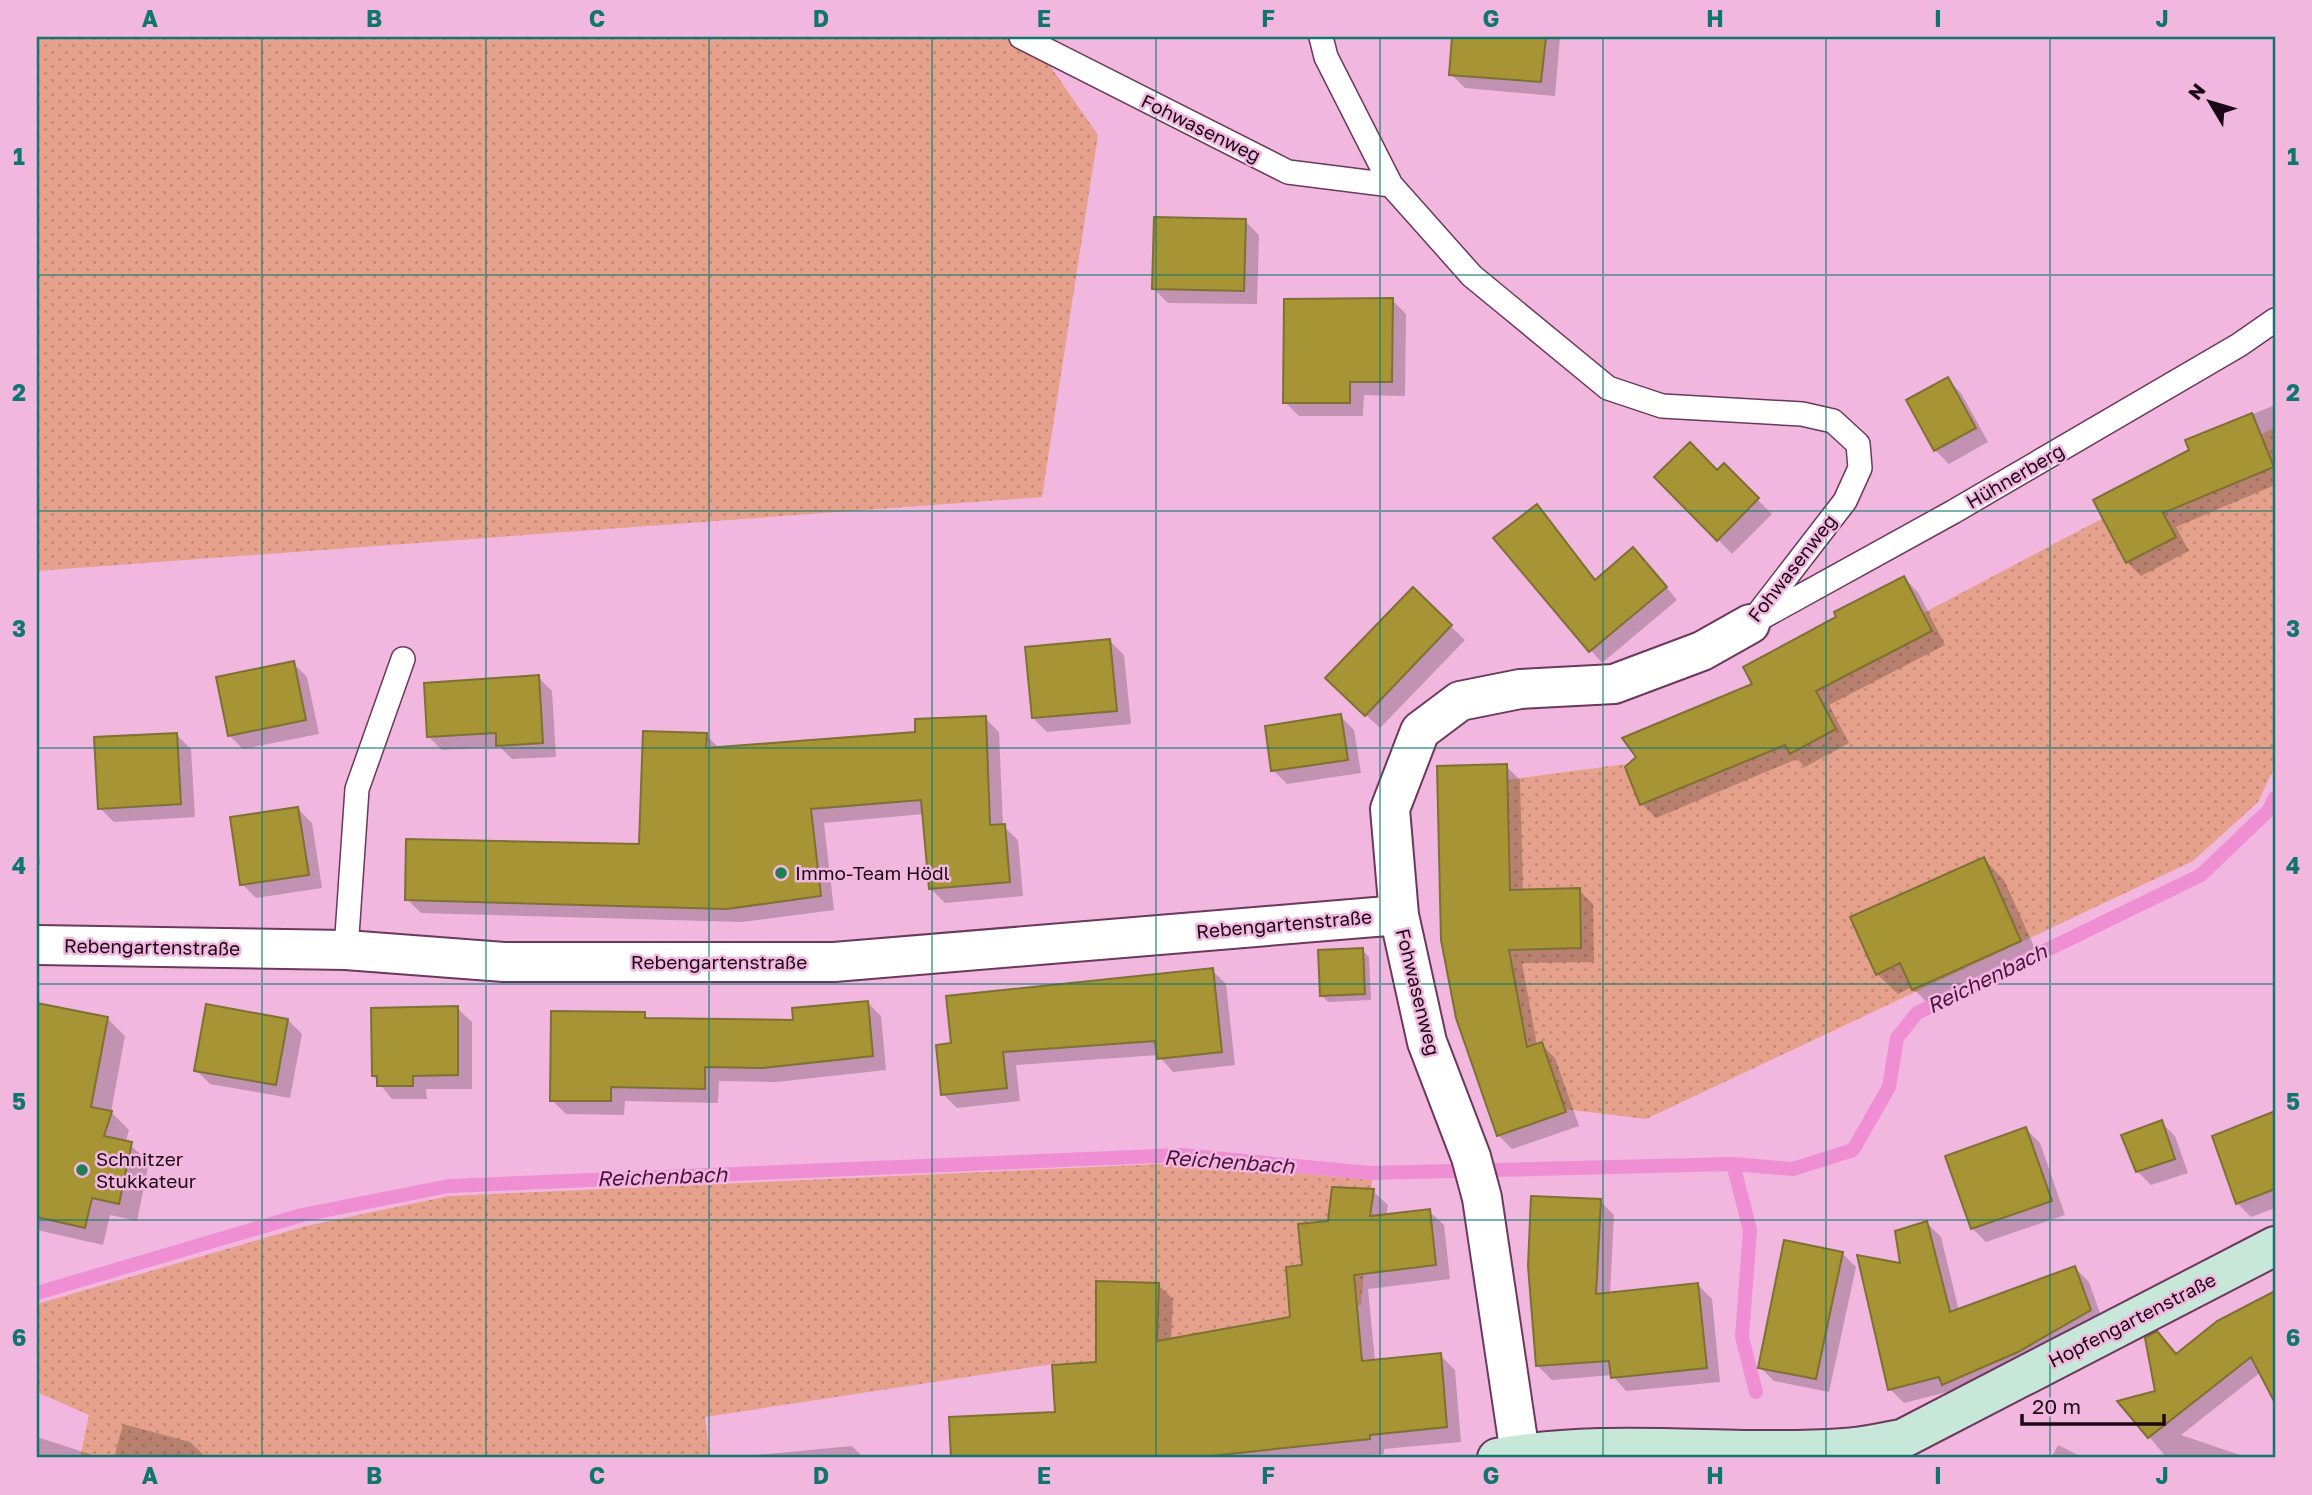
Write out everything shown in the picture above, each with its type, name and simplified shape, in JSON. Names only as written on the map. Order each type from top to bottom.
[{"type":"street","name":"Fohwasenweg","points":[[1509,1456],[1482,1198],[1471,1157],[1427,1041],[1399,915],[1390,809],[1420,731],[1460,701],[1520,690],[1614,684],[1702,651],[1751,624]]},
{"type":"street","name":"Rebengartenstraße","points":[[37,945],[346,950],[504,962],[834,962],[1399,915]]},
{"type":"street","name":"Hopfengartenstraße","points":[[1509,1456],[1848,1453],[1902,1439],[2275,1246]]},
{"type":"lane","name":"Fohwasenweg","points":[[1021,37],[1287,172],[1391,186]]},
{"type":"lane","name":"Fohwasenweg","points":[[1321,37],[1326,57],[1391,186],[1472,276],[1608,388],[1662,406],[1802,414],[1833,421],[1858,444],[1860,468],[1845,501],[1751,624]]},
{"type":"lane","name":"Hühnerberg","points":[[1751,624],[1965,505],[2239,345],[2275,320]]},
{"type":"lane","points":[[346,950],[357,789],[403,659]]},
{"type":"shaded area","points":[[37,37],[1030,37],[1098,135],[1042,497],[37,571]]},
{"type":"shaded area","points":[[2275,427],[2275,766],[2258,802],[2193,861],[1646,1119],[1547,1107],[1505,1014],[1483,783],[1642,762]]},
{"type":"shaded area","points":[[1185,1163],[1372,1180],[1361,1304],[1318,1339],[1182,1360],[1059,1363],[705,1417],[710,1458],[80,1458],[89,1415],[37,1392],[37,1304],[306,1226],[449,1196]]},
{"type":"building","points":[[1452,37],[1546,37],[1541,82],[1449,75]]},
{"type":"building","points":[[1154,217],[1246,219],[1244,291],[1152,289]]},
{"type":"building","points":[[1393,298],[1392,382],[1350,382],[1350,403],[1283,403],[1284,299]]},
{"type":"building","points":[[1948,377],[1976,428],[1934,451],[1906,400]]},
{"type":"building","points":[[2252,413],[2274,467],[2163,513],[2176,537],[2126,563],[2093,500],[2189,450],[2185,440]]},
{"type":"building","points":[[1690,442],[1717,470],[1724,463],[1759,498],[1717,541],[1654,477]]},
{"type":"building","points":[[1537,504],[1595,580],[1633,547],[1667,587],[1589,652],[1493,538]]},
{"type":"building","points":[[1904,576],[1932,631],[1816,691],[1836,729],[1790,754],[1785,745],[1640,805],[1625,767],[1636,757],[1622,738],[1752,684],[1743,667],[1836,617],[1834,612]]},
{"type":"building","points":[[1413,587],[1452,625],[1365,716],[1325,678]]},
{"type":"building","points":[[1110,639],[1117,711],[1032,718],[1025,647]]},
{"type":"building","points":[[294,661],[306,720],[228,736],[216,677]]},
{"type":"building","points":[[539,675],[543,743],[496,746],[496,733],[427,737],[424,683]]},
{"type":"building","points":[[1341,714],[1348,760],[1271,771],[1265,726]]},
{"type":"building","points":[[986,716],[990,825],[1005,824],[1010,882],[929,889],[921,800],[811,809],[821,896],[727,909],[405,900],[406,839],[639,844],[643,731],[707,733],[706,748],[915,732],[915,719]]},
{"type":"building","points":[[177,733],[181,804],[98,809],[94,737]]},
{"type":"building","points":[[1507,764],[1510,890],[1580,888],[1581,948],[1509,950],[1527,1047],[1542,1042],[1566,1112],[1497,1136],[1456,1018],[1441,940],[1437,766]]},
{"type":"building","points":[[298,807],[309,875],[240,885],[230,817]]},
{"type":"building","points":[[1984,857],[2021,941],[1912,990],[1900,963],[1876,975],[1850,917]]},
{"type":"building","points":[[1363,948],[1365,994],[1320,996],[1318,950]]},
{"type":"building","points":[[1213,968],[1222,1052],[1157,1059],[1155,1041],[1003,1052],[1007,1088],[941,1095],[936,1045],[951,1043],[946,996]]},
{"type":"building","points":[[868,1001],[873,1056],[761,1068],[705,1067],[705,1089],[611,1087],[611,1101],[550,1101],[551,1011],[645,1012],[645,1018],[793,1020],[792,1008]]},
{"type":"building","name":"Schnitzer Stukkateur","points":[[37,1003],[108,1017],[91,1107],[112,1111],[104,1136],[132,1142],[119,1204],[92,1198],[85,1228],[37,1217]]},
{"type":"building","points":[[206,1004],[288,1019],[276,1085],[194,1071]]},
{"type":"building","points":[[458,1006],[458,1075],[413,1076],[413,1086],[377,1086],[377,1076],[372,1076],[371,1008]]},
{"type":"building","points":[[2275,1111],[2275,1189],[2236,1204],[2212,1136]]},
{"type":"building","points":[[2162,1120],[2175,1159],[2136,1172],[2121,1135]]},
{"type":"building","points":[[2026,1127],[2052,1201],[1971,1229],[1945,1156]]},
{"type":"building","points":[[1332,1187],[1374,1189],[1370,1216],[1430,1209],[1436,1265],[1354,1275],[1362,1361],[1441,1353],[1447,1427],[1370,1435],[1370,1439],[1191,1458],[951,1458],[949,1417],[1055,1412],[1052,1365],[1096,1362],[1096,1281],[1159,1283],[1157,1341],[1290,1317],[1286,1267],[1302,1265],[1298,1224],[1328,1221]]},
{"type":"building","points":[[1531,1196],[1601,1199],[1596,1294],[1698,1283],[1707,1368],[1611,1378],[1609,1361],[1536,1366],[1528,1266]]},
{"type":"building","points":[[1927,1221],[1950,1312],[2075,1266],[2091,1310],[2018,1352],[1942,1385],[1939,1377],[1888,1390],[1857,1255],[1900,1263],[1895,1231]]},
{"type":"building","points":[[1784,1240],[1843,1252],[1816,1379],[1758,1368]]},
{"type":"building","points":[[2275,1291],[2275,1403],[2251,1357],[2148,1438],[2117,1401],[2155,1391],[2145,1338],[2157,1331],[2176,1354],[2217,1321]]},
{"type":"waterway","name":"Reichenbach","points":[[37,1293],[302,1215],[449,1186],[1182,1155],[1370,1173],[1733,1164],[1793,1169],[1853,1150],[1889,1087],[1897,1038],[1917,1013],[2201,875],[2269,810],[2275,798]]},
{"type":"waterway","points":[[1733,1164],[1750,1230],[1742,1337],[1756,1392]]},
{"type":"place","name":"Immo-Team Hödl","points":[[781,873]]},
{"type":"place","name":"Schnitzer Stukkateur","points":[[82,1170]]}]
